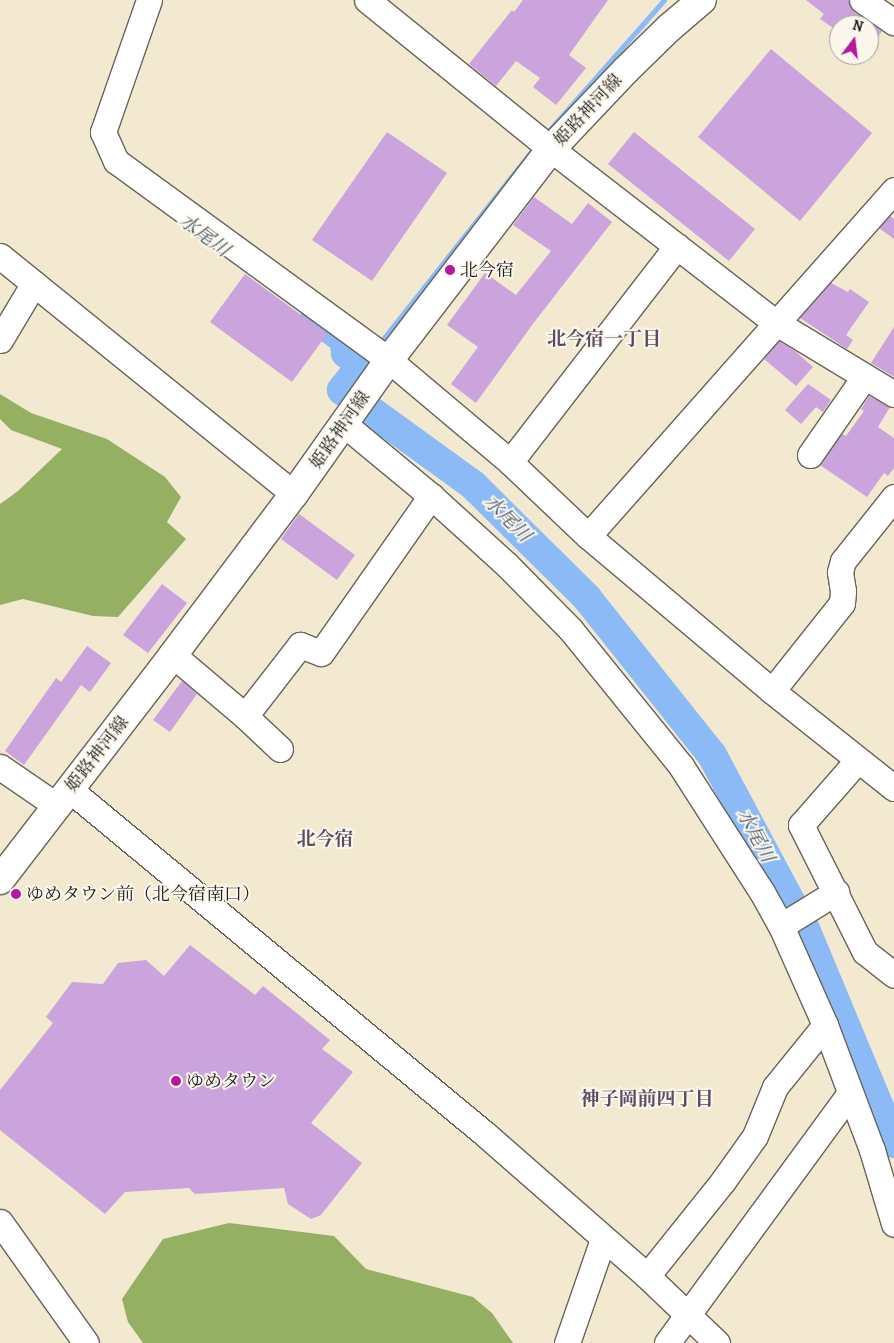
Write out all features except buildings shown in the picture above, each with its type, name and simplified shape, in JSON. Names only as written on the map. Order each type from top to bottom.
[{"type":"main road","name":"姫路神河線","points":[[0,880],[173,655],[294,494],[386,364],[551,149],[626,70],[669,28],[702,0]]},
{"type":"street","points":[[149,0],[103,132],[116,160],[386,364],[510,462],[588,536],[772,691],[894,788]]},
{"type":"street","points":[[367,0],[551,149],[775,322],[894,394]]},
{"type":"street","points":[[862,0],[894,22]]},
{"type":"street","points":[[588,536],[775,322],[894,190]]},
{"type":"street","points":[[510,462],[677,246]]},
{"type":"street","points":[[0,256],[294,494]]},
{"type":"street","points":[[0,340],[34,283]]},
{"type":"street","points":[[810,455],[865,376]]},
{"type":"street","points":[[346,422],[432,496],[507,565],[571,630],[681,766],[781,926],[825,1025],[872,1150],[894,1224]]},
{"type":"street","points":[[245,716],[300,645],[321,654],[432,496]]},
{"type":"street","points":[[772,691],[842,604],[843,591],[840,572],[843,561],[894,497]]},
{"type":"street","points":[[173,655],[280,748]]},
{"type":"street","points":[[857,760],[801,825],[865,952],[894,975]]},
{"type":"street","points":[[0,767],[63,798],[485,1134],[647,1276],[717,1343]]},
{"type":"street","points":[[781,926],[836,892]]},
{"type":"street","points":[[647,1276],[723,1182],[756,1136],[775,1087],[825,1025]]},
{"type":"street","points":[[668,1343],[850,1093]]},
{"type":"street","points":[[0,1222],[86,1343]]},
{"type":"street","points":[[567,1343],[603,1239]]},
{"type":"green space","points":[[0,394],[31,413],[107,439],[165,477],[181,497],[167,522],[186,539],[118,617],[93,616],[23,599],[0,605],[0,504],[18,491],[62,449],[11,430],[0,419]]},
{"type":"green space","points":[[229,1223],[334,1236],[366,1269],[473,1297],[492,1313],[513,1343],[143,1343],[128,1322],[122,1299],[163,1239]]},
{"type":"waterway","points":[[545,135],[664,0]]},
{"type":"waterway","points":[[379,344],[536,145]]},
{"type":"waterway","name":"水尾川","points":[[315,318],[345,340],[346,353],[362,365],[342,390],[472,484],[587,598],[712,755],[805,929],[894,1143]]},
{"type":"waterway","points":[[362,365],[370,355]]},
{"type":"place","name":"北今宿","points":[[450,270]]},
{"type":"place","name":"ゆめタウン前（北今宿南口）","points":[[16,894]]},
{"type":"place","name":"ゆめタウン","points":[[176,1081]]},
{"type":"district","name":"北今宿一丁目","points":[[604,340]]},
{"type":"district","name":"北今宿","points":[[325,840]]},
{"type":"district","name":"神子岡前四丁目","points":[[647,1100]]}]
